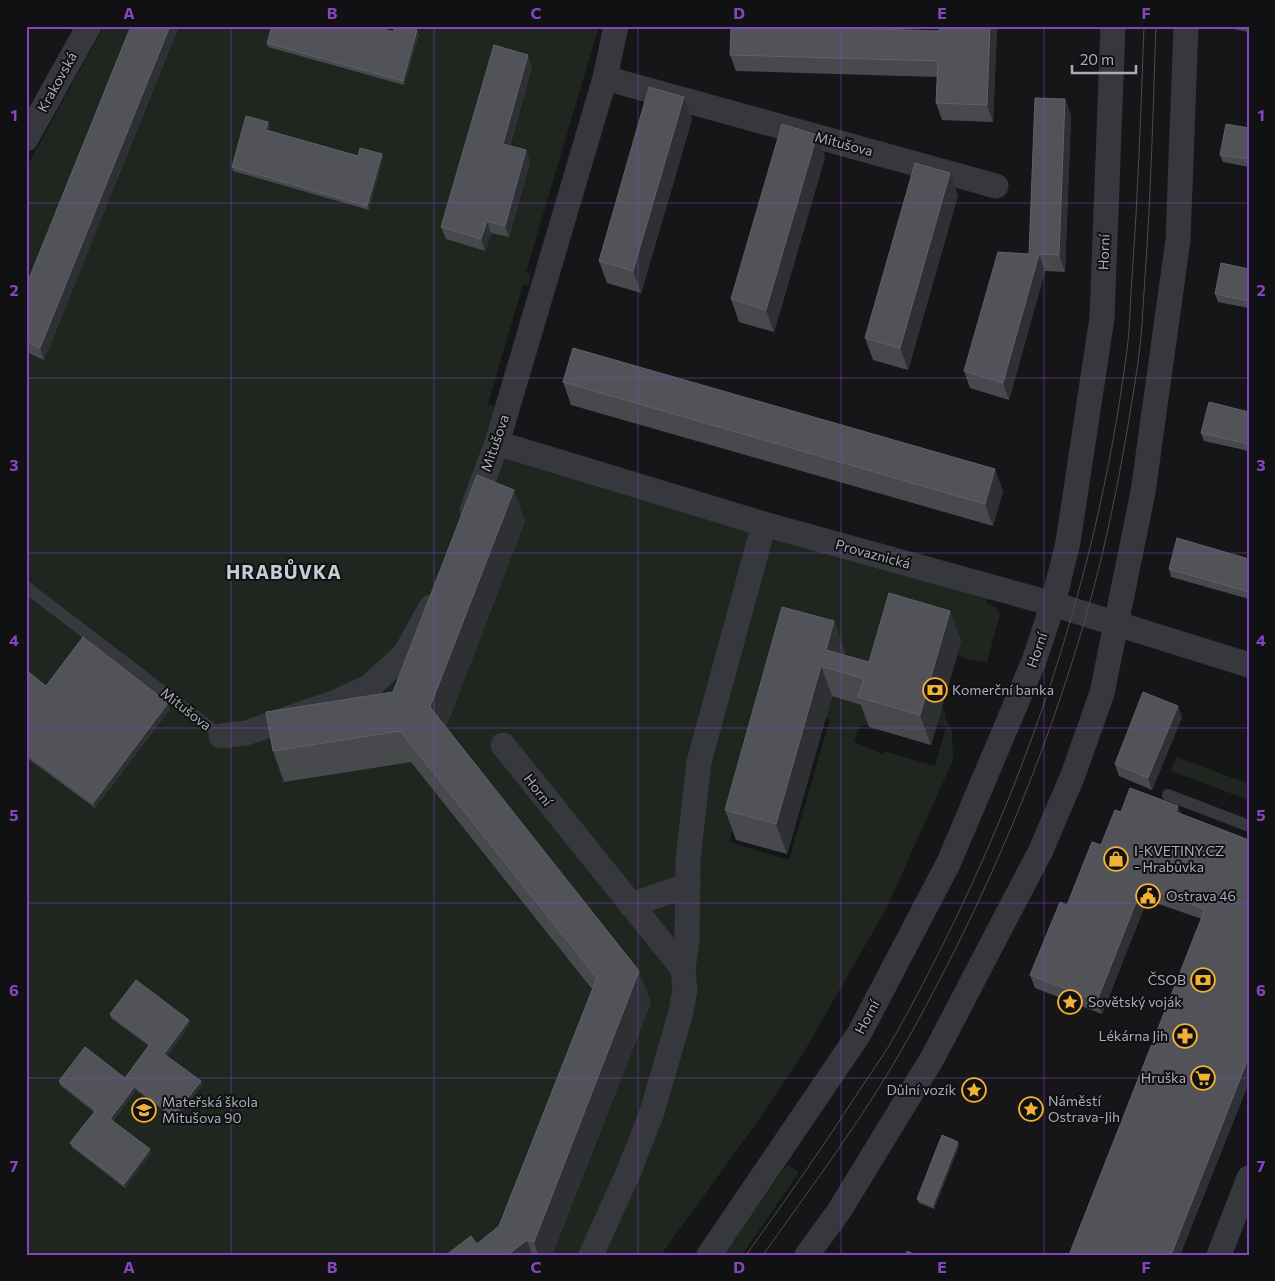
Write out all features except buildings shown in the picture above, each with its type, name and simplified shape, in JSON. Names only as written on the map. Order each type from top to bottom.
[{"type":"street","name":"Krakovská","points":[[26,139],[89,26]]},
{"type":"street","name":"Mitušova","points":[[462,536],[496,443],[605,78],[616,26]]},
{"type":"street","name":"Horní","points":[[709,1255],[868,1017],[949,862],[1034,661],[1053,604],[1068,542],[1102,318],[1113,26]]},
{"type":"street","points":[[807,1255],[839,1211],[933,1057],[1042,850],[1073,775],[1102,693],[1143,492],[1178,240],[1186,26]]},
{"type":"street","name":"Mitušova","points":[[605,78],[996,186]]},
{"type":"street","name":"Provaznická","points":[[496,443],[764,524],[1053,604],[1249,665]]},
{"type":"street","points":[[591,1255],[629,1171],[652,1112],[681,1012],[685,988],[688,860],[699,762],[764,524]]},
{"type":"street","name":"Mitušova","points":[[222,736],[246,733],[336,702],[369,687],[405,654],[440,588]]},
{"type":"street","name":"Horní","points":[[503,744],[684,969]]},
{"type":"street","points":[[631,905],[688,885]]},
{"type":"street","points":[[1219,1255],[1249,1178]]},
{"type":"lane","name":"Mitušova","points":[[26,587],[222,736]]},
{"type":"lane","points":[[1168,795],[1249,826]]},
{"type":"shaded area","points":[[104,26],[599,26],[526,272],[531,274],[528,286],[523,284],[488,404],[497,406],[484,449],[989,594],[986,603],[995,607],[1000,614],[987,662],[968,660],[957,654],[882,666],[836,679],[749,769],[729,842],[789,860],[830,719],[825,718],[832,695],[874,708],[869,725],[859,727],[854,742],[883,754],[884,751],[935,766],[946,727],[936,724],[941,707],[944,709],[946,720],[952,731],[953,760],[886,909],[801,1057],[767,1108],[661,1255],[26,1255],[26,168]]},
{"type":"shaded area","points":[[1176,757],[1249,784],[1249,800],[1171,771]]},
{"type":"shaded area","points":[[787,1165],[799,1172],[742,1255],[721,1255]]},
{"type":"tram line","points":[[746,1255],[832,1133],[898,1030],[940,951],[978,870],[1013,788],[1044,704],[1071,619],[1094,533],[1112,445],[1126,357],[1136,215],[1144,26]]},
{"type":"tram line","points":[[763,1255],[840,1147],[876,1092],[894,1064],[937,985],[963,934],[1010,830],[1051,724],[1069,670],[1095,585],[1110,522],[1138,363],[1149,215],[1156,26]]},
{"type":"place","name":"Komerční banka","points":[[935,690]]},
{"type":"place","name":"I-KVETINY.CZ - Hrabůvka","points":[[1116,859]]},
{"type":"place","name":"Ostrava 46","points":[[1148,896]]},
{"type":"place","name":"ČSOB","points":[[1203,980]]},
{"type":"place","name":"Sovětský voják","points":[[1070,1002]]},
{"type":"place","name":"Lékárna Jih","points":[[1185,1036]]},
{"type":"place","name":"Hruška","points":[[1203,1078]]},
{"type":"place","name":"Důlní vozík","points":[[974,1090]]},
{"type":"place","name":"Náměstí Ostrava-Jih","points":[[1031,1109]]},
{"type":"place","name":"Mateřská škola Mitušova 90","points":[[144,1110]]},
{"type":"district","name":"HRABŮVKA","points":[[284,572]]}]
